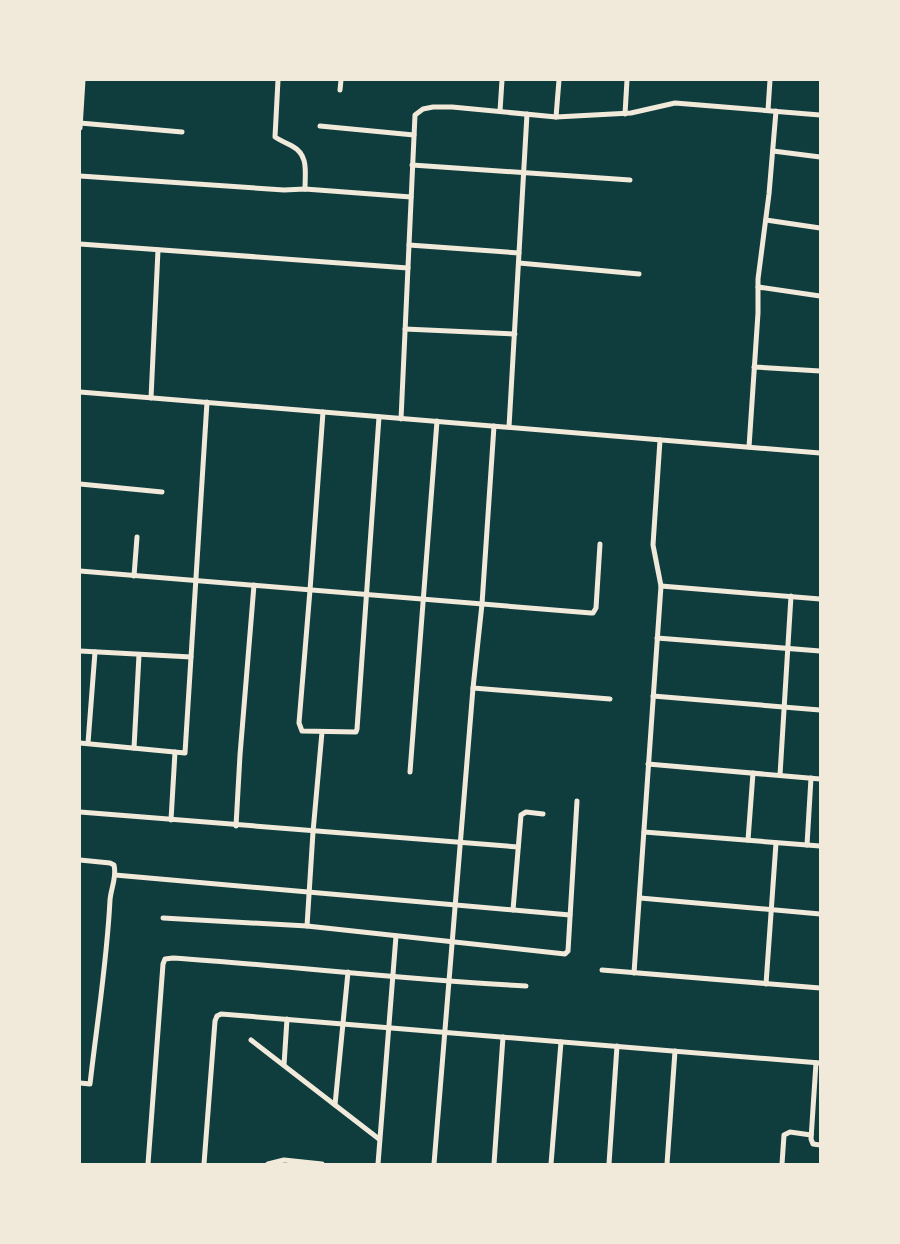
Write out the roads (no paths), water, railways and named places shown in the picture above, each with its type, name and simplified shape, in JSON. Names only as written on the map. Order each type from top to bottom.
[{"type":"street","points":[[80,128],[83,80]]},
{"type":"street","points":[[278,80],[275,137],[302,153],[306,167],[305,189]]},
{"type":"street","points":[[340,90],[341,80]]},
{"type":"street","points":[[500,110],[502,80]]},
{"type":"street","points":[[556,117],[559,80]]},
{"type":"street","points":[[625,114],[627,80]]},
{"type":"street","points":[[768,110],[770,80]]},
{"type":"street","points":[[401,418],[415,115],[423,109],[452,107],[500,110],[556,117],[625,114],[675,103],[820,115]]},
{"type":"street","points":[[749,447],[758,287],[776,111]]},
{"type":"street","points":[[509,427],[527,114]]},
{"type":"street","points":[[80,123],[182,132]]},
{"type":"street","points":[[320,126],[414,135]]},
{"type":"street","points":[[773,151],[820,157]]},
{"type":"street","points":[[412,165],[630,180]]},
{"type":"street","points":[[80,176],[411,197]]},
{"type":"street","points":[[766,220],[820,228]]},
{"type":"street","points":[[80,244],[408,268]]},
{"type":"street","points":[[409,245],[519,252]]},
{"type":"street","points":[[151,398],[158,250]]},
{"type":"street","points":[[519,263],[639,274]]},
{"type":"street","points":[[758,287],[820,296]]},
{"type":"street","points":[[405,329],[515,334]]},
{"type":"street","points":[[754,366],[820,371]]},
{"type":"street","points":[[80,392],[820,453]]},
{"type":"street","points":[[80,743],[185,752],[207,402]]},
{"type":"street","points":[[323,412],[299,723],[302,730],[322,732],[356,732],[357,728],[379,417]]},
{"type":"street","points":[[410,772],[437,422]]},
{"type":"street","points":[[434,1164],[473,688],[482,604],[494,426]]},
{"type":"street","points":[[634,973],[661,586],[654,545],[660,440]]},
{"type":"street","points":[[80,484],[162,492]]},
{"type":"street","points":[[134,576],[137,537]]},
{"type":"street","points":[[80,571],[593,613],[596,608],[600,544]]},
{"type":"street","points":[[236,826],[254,585]]},
{"type":"street","points":[[661,586],[820,599]]},
{"type":"street","points":[[780,775],[791,596]]},
{"type":"street","points":[[657,638],[820,651]]},
{"type":"street","points":[[80,651],[191,657]]},
{"type":"street","points":[[88,744],[95,652]]},
{"type":"street","points":[[134,748],[139,655]]},
{"type":"street","points":[[473,688],[610,699]]},
{"type":"street","points":[[653,696],[820,710]]},
{"type":"street","points":[[307,926],[322,732]]},
{"type":"street","points":[[171,820],[175,752]]},
{"type":"street","points":[[648,764],[820,779]]},
{"type":"street","points":[[748,840],[753,773]]},
{"type":"street","points":[[807,845],[811,778]]},
{"type":"street","points":[[163,918],[307,926],[565,954],[568,951],[577,801]]},
{"type":"street","points":[[80,812],[236,826],[518,847]]},
{"type":"street","points":[[512,910],[522,814],[526,812],[543,814]]},
{"type":"street","points":[[644,832],[820,846]]},
{"type":"street","points":[[766,984],[776,843]]},
{"type":"street","points":[[80,860],[112,864],[114,868],[90,1084],[80,1083]]},
{"type":"street","points":[[114,875],[570,915]]},
{"type":"street","points":[[640,898],[820,914]]},
{"type":"street","points":[[378,1164],[396,936]]},
{"type":"street","points":[[148,1164],[156,1034],[165,959],[255,963],[448,982],[526,986]]},
{"type":"street","points":[[602,970],[820,988]]},
{"type":"street","points":[[335,1105],[348,972]]},
{"type":"street","points":[[204,1164],[215,1018],[221,1014],[818,1063],[811,1142],[820,1145]]},
{"type":"street","points":[[284,1065],[287,1019]]},
{"type":"street","points":[[494,1164],[503,1037]]},
{"type":"street","points":[[251,1040],[380,1139]]},
{"type":"street","points":[[551,1164],[562,1042]]},
{"type":"street","points":[[609,1164],[617,1046]]},
{"type":"street","points":[[667,1164],[675,1051]]},
{"type":"street","points":[[782,1164],[784,1135],[790,1132],[811,1135]]},
{"type":"street","points":[[268,1164],[284,1160],[322,1164]]}]
